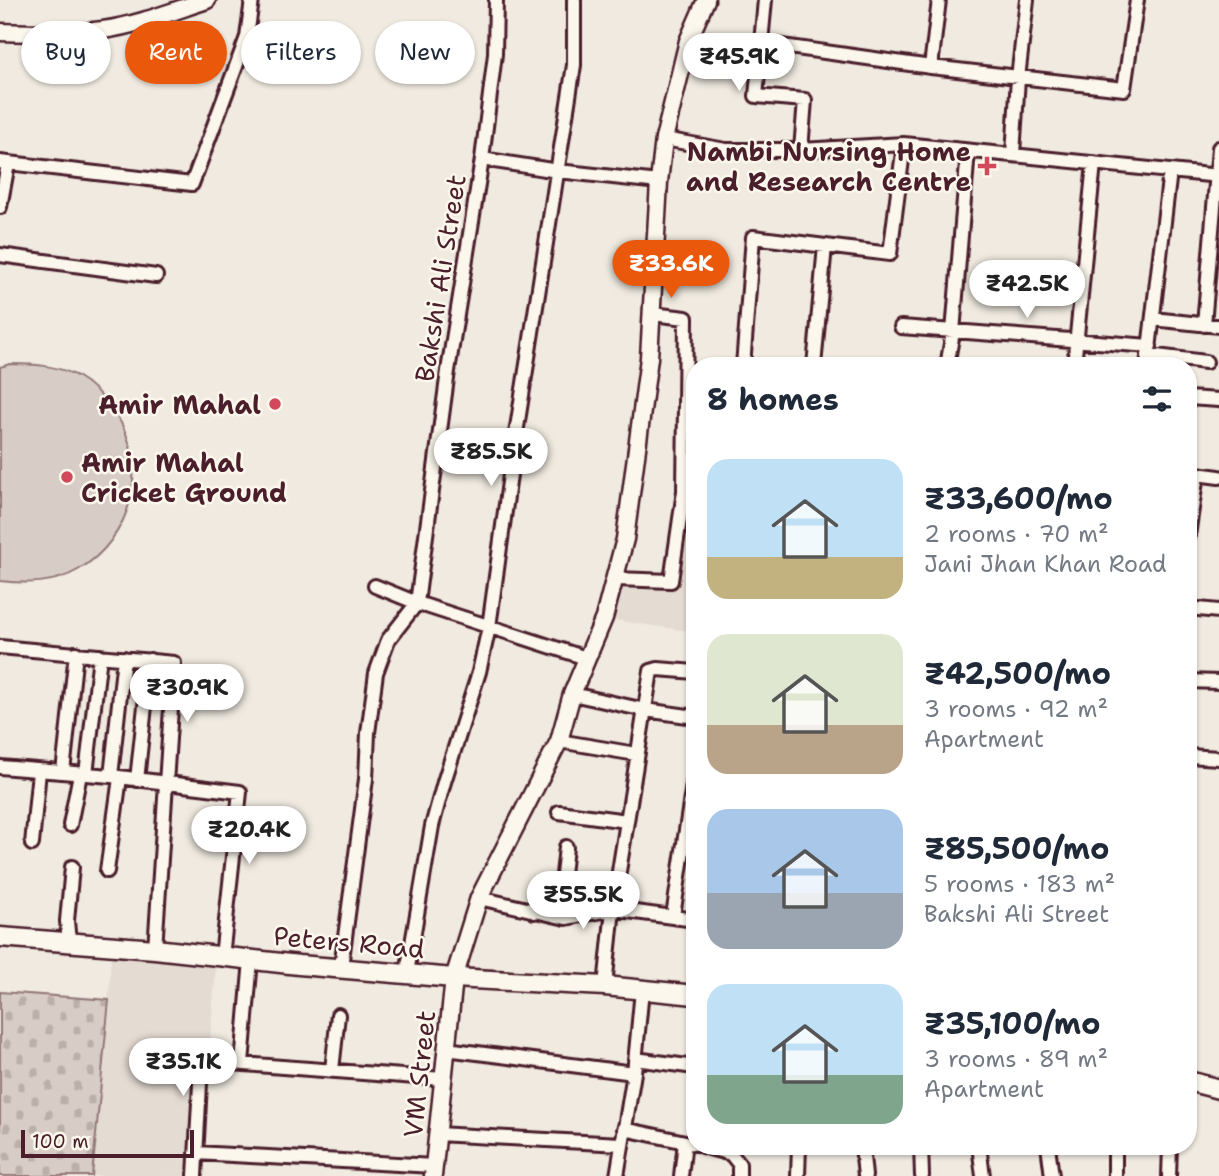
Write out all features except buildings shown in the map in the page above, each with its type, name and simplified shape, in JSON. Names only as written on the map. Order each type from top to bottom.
[{"type":"main road","name":"Peters Road","points":[[0,937],[454,978],[605,986],[686,994]]},
{"type":"main road","points":[[1197,1083],[1219,1089]]},
{"type":"street","points":[[0,32],[104,30],[141,22],[207,0]]},
{"type":"street","points":[[0,207],[4,163],[192,184],[247,37],[252,0]]},
{"type":"street","name":"Bakshi Ali Street","points":[[417,603],[447,371],[482,159],[495,54],[496,0]]},
{"type":"street","points":[[407,973],[432,826],[479,672],[489,627],[513,453],[574,65],[574,0]]},
{"type":"street","name":"VM Street","points":[[434,1171],[454,978],[479,898],[559,741],[572,694],[604,618],[625,539],[649,358],[664,139],[688,41],[706,0]]},
{"type":"street","points":[[765,0],[756,96],[805,100],[801,150]]},
{"type":"street","points":[[931,67],[939,0]]},
{"type":"street","points":[[1013,154],[1027,0]]},
{"type":"street","points":[[761,43],[931,67],[1124,89],[1137,0]]},
{"type":"street","points":[[664,139],[726,150],[801,150],[904,144],[1217,176]]},
{"type":"street","points":[[744,357],[753,237],[890,254],[904,144]]},
{"type":"street","points":[[1204,325],[1219,148]]},
{"type":"street","points":[[949,357],[968,151]]},
{"type":"street","points":[[482,159],[659,182]]},
{"type":"street","points":[[1075,357],[1094,163]]},
{"type":"street","points":[[901,327],[1078,340],[1148,356],[1170,170]]},
{"type":"street","points":[[815,357],[825,246]]},
{"type":"street","points":[[0,255],[156,276]]},
{"type":"street","points":[[652,314],[686,318],[688,357]]},
{"type":"street","points":[[1153,319],[1219,326]]},
{"type":"street","points":[[1197,361],[1206,362]]},
{"type":"street","points":[[1197,399],[1219,400]]},
{"type":"street","points":[[615,579],[671,581],[686,467]]},
{"type":"street","points":[[1197,474],[1219,477]]},
{"type":"street","points":[[375,586],[417,603],[586,659]]},
{"type":"street","points":[[341,967],[366,779],[368,733],[376,673],[388,640],[417,603]]},
{"type":"street","points":[[1197,609],[1219,611]]},
{"type":"street","points":[[0,647],[174,663],[155,949]]},
{"type":"street","points":[[63,772],[76,653]]},
{"type":"street","points":[[70,825],[83,774],[100,656]]},
{"type":"street","points":[[107,871],[124,658]]},
{"type":"street","points":[[138,780],[150,660]]},
{"type":"street","points":[[605,986],[613,909],[651,671],[658,668],[686,671]]},
{"type":"street","points":[[1197,681],[1219,682]]},
{"type":"street","points":[[572,694],[686,716]]},
{"type":"street","points":[[559,741],[636,754]]},
{"type":"street","points":[[1197,757],[1219,758]]},
{"type":"street","points":[[0,767],[239,792],[241,794],[222,957]]},
{"type":"street","points":[[32,844],[39,771]]},
{"type":"street","points":[[559,812],[627,821]]},
{"type":"street","points":[[673,916],[686,830]]},
{"type":"street","points":[[534,912],[542,892],[561,893],[566,847]]},
{"type":"street","points":[[69,942],[67,921],[72,867]]},
{"type":"street","points":[[479,898],[566,918],[613,909],[686,918]]},
{"type":"street","points":[[242,1063],[250,960]]},
{"type":"street","points":[[617,1176],[635,1066],[642,990]]},
{"type":"street","points":[[332,1070],[338,1015]]},
{"type":"street","points":[[446,1049],[635,1066],[686,1067]]},
{"type":"street","points":[[195,1176],[201,1065],[206,1060],[443,1079]]},
{"type":"street","points":[[624,1129],[686,1142]]},
{"type":"street","points":[[437,1134],[621,1144]]},
{"type":"street","points":[[196,1153],[434,1171]]},
{"type":"street","points":[[681,1176],[687,1155]]},
{"type":"street","points":[[734,1155],[739,1164],[739,1176]]},
{"type":"street","points":[[798,1176],[799,1155]]},
{"type":"street","points":[[863,1155],[865,1176]]},
{"type":"street","points":[[921,1155],[922,1176]]},
{"type":"street","points":[[980,1155],[983,1176]]},
{"type":"street","points":[[1049,1155],[1052,1176]]},
{"type":"street","points":[[1115,1155],[1115,1176]]},
{"type":"street","points":[[1169,1176],[1170,1155]]},
{"type":"shaded area","points":[[686,531],[686,631],[614,620],[621,582],[677,586]]},
{"type":"shaded area","points":[[111,955],[216,964],[200,1176],[92,1176]]},
{"type":"green space","name":"Amir Mahal Cricket Ground","points":[[10,364],[53,367],[69,372],[88,384],[115,413],[126,433],[132,455],[130,499],[112,540],[97,556],[69,575],[30,583],[0,581],[0,367]]},
{"type":"green space","points":[[0,992],[109,1000],[92,1176],[0,1176]]},
{"type":"place","name":"Nambi Nursing Home and Research Centre","points":[[987,166]]},
{"type":"place","name":"Amir Mahal","points":[[275,404]]},
{"type":"place","name":"Amir Mahal Cricket Ground","points":[[67,477]]}]
